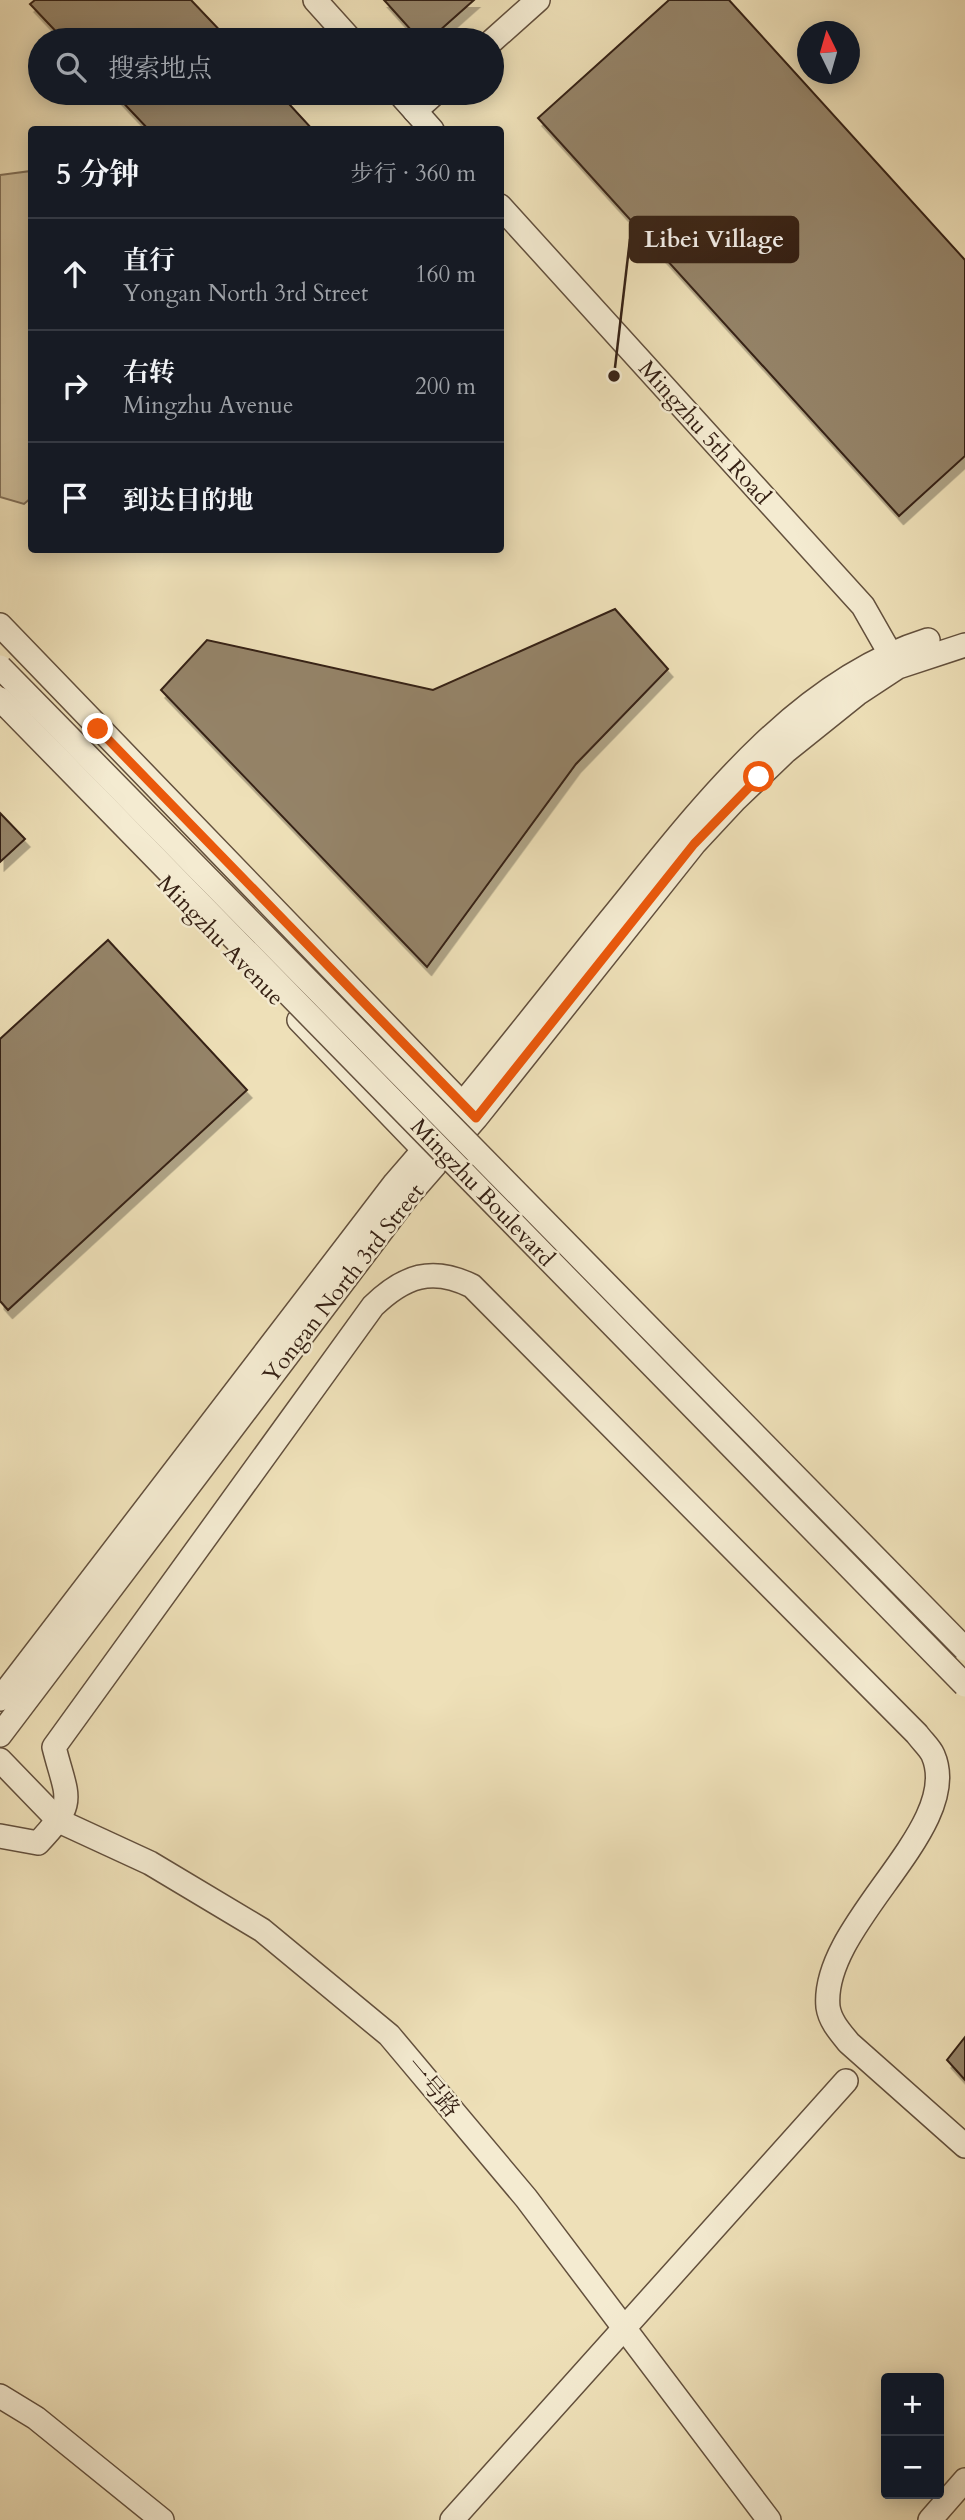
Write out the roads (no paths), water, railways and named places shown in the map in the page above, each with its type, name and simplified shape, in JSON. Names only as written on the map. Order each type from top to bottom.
[{"type":"street","points":[[314,0],[340,28]]},
{"type":"street","points":[[504,30],[538,0]]},
{"type":"street","points":[[409,105],[428,126]]},
{"type":"street","points":[[415,111],[422,105]]},
{"type":"street","name":"Mingzhu 5th Road","points":[[504,209],[863,606],[895,660]]},
{"type":"street","points":[[0,625],[470,1111]]},
{"type":"street","name":"Yongan North 3rd Street","points":[[0,1699],[378,1205],[424,1150],[470,1111],[694,844],[726,809],[817,725],[895,660],[965,630]]},
{"type":"street","name":"Yongan North 3rd Street","points":[[895,660],[965,645]]},
{"type":"street","name":"Mingzhu Boulevard","points":[[0,667],[965,1649]]},
{"type":"street","name":"Mingzhu Boulevard","points":[[0,699],[965,1685]]},
{"type":"street","name":"Mingzhu Avenue","points":[[0,711],[424,1150]]},
{"type":"street","name":"Yongan North 3rd Street","points":[[0,1735],[408,1196],[451,1147],[470,1111]]},
{"type":"street","points":[[424,1150],[451,1147]]},
{"type":"street","points":[[0,1836],[38,1843],[59,1821],[68,1803],[54,1747],[373,1306],[410,1279],[451,1275],[472,1286],[917,1734],[933,1755],[939,1790],[929,1819],[834,1961],[828,2008],[835,2025],[849,2043],[965,2146]]},
{"type":"street","name":"一号路","points":[[0,1759],[59,1821],[150,1863],[262,1930],[389,2035],[526,2198],[769,2520]]},
{"type":"street","points":[[453,2520],[846,2081]]},
{"type":"street","points":[[0,2396],[36,2418],[162,2520]]},
{"type":"street","points":[[930,2520],[965,2480]]},
{"type":"place","name":"Libei Village","points":[[614,376]]}]
